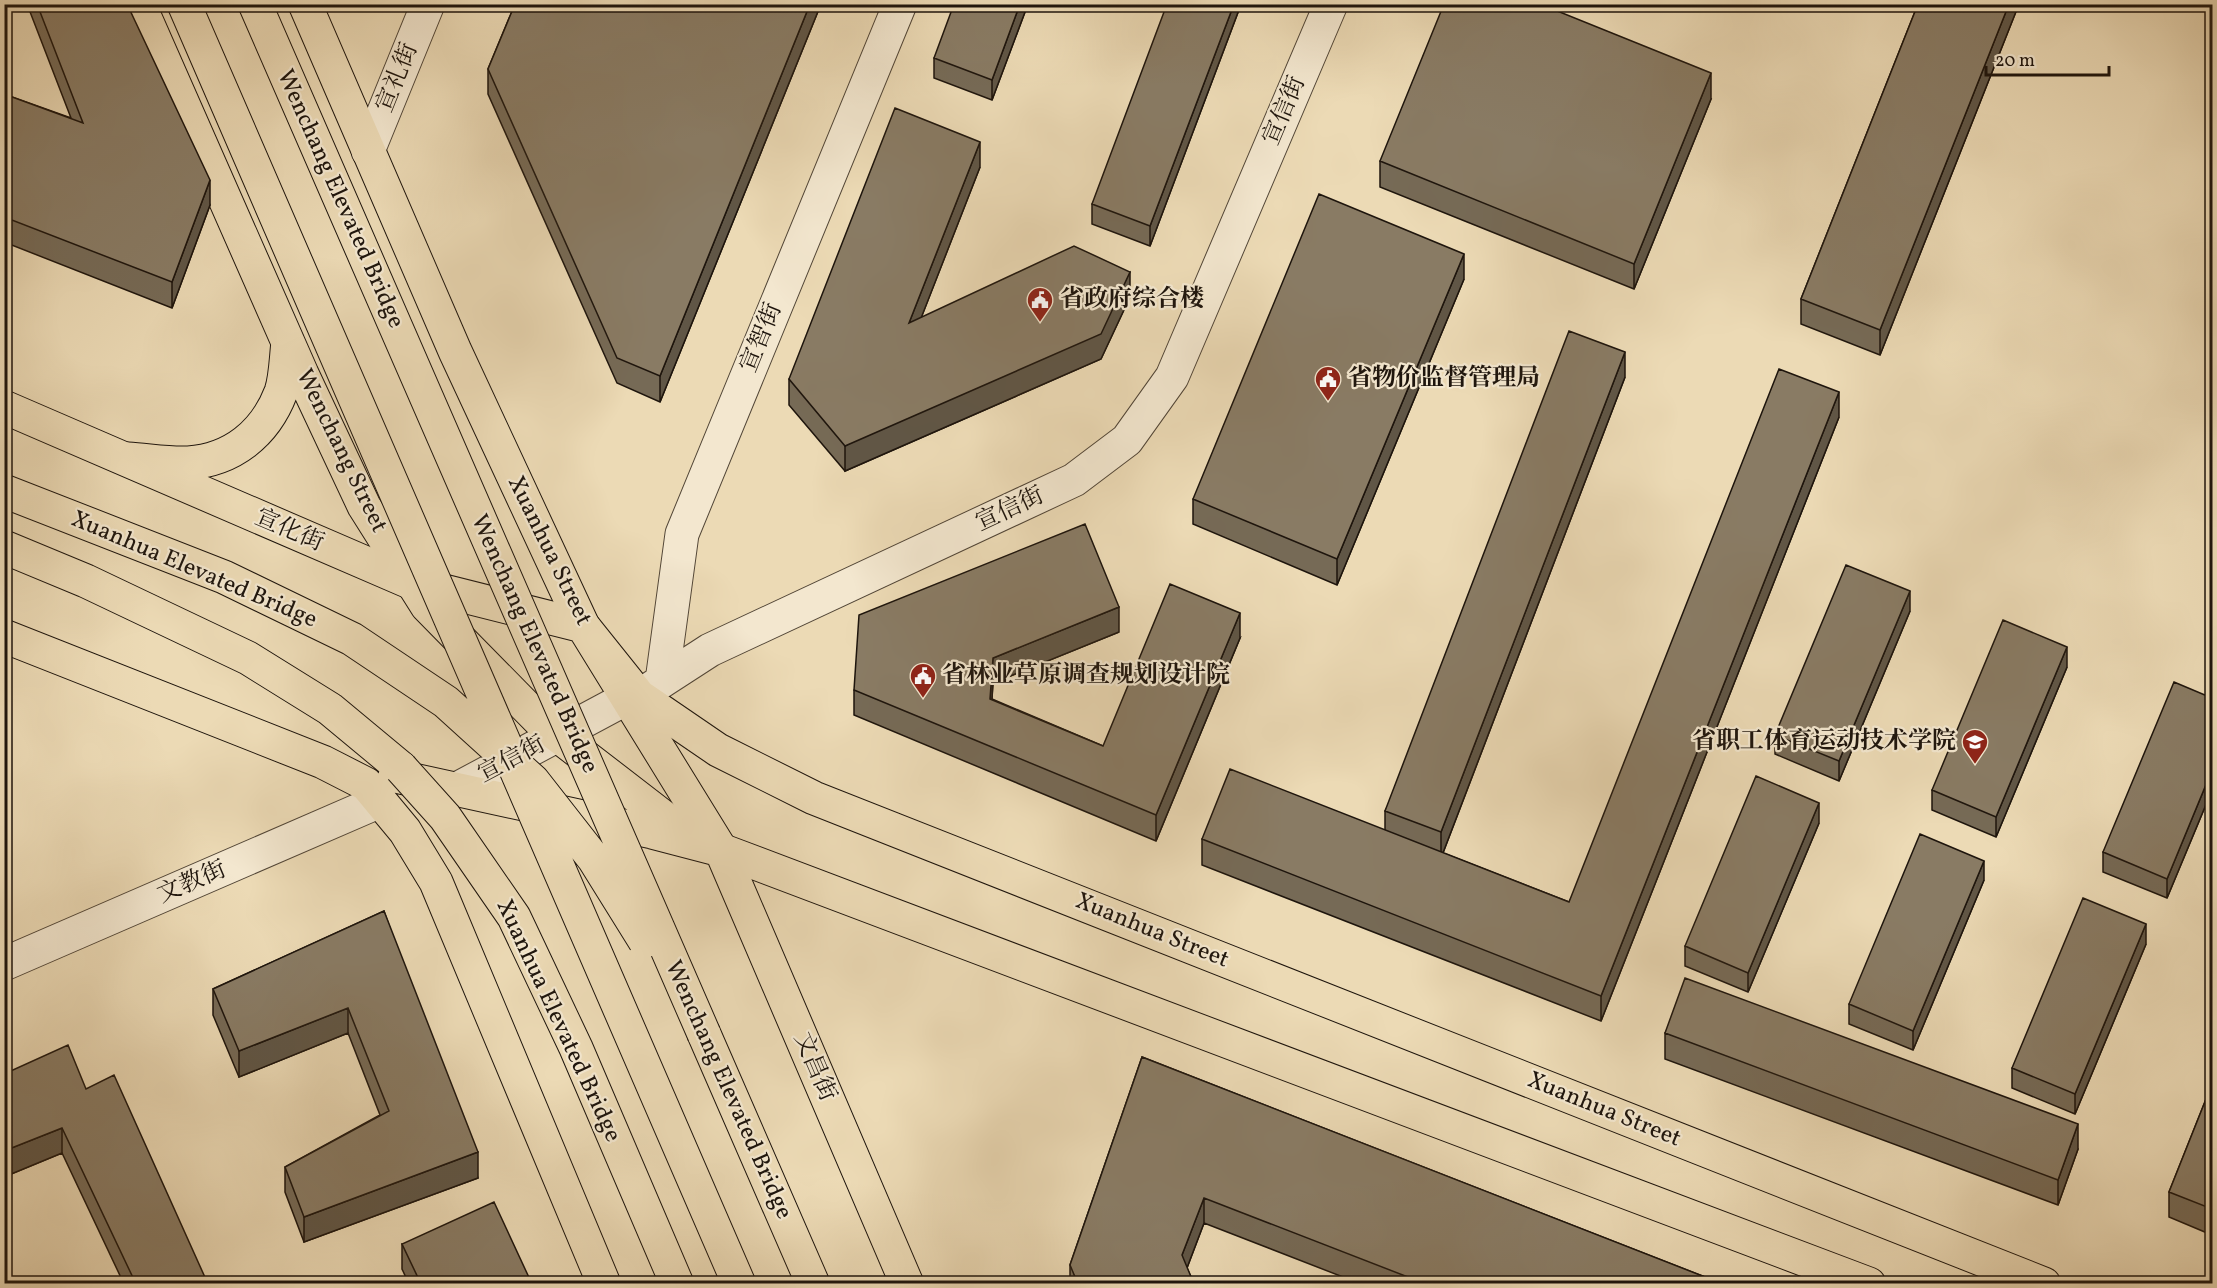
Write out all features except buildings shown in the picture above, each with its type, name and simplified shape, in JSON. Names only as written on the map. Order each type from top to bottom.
[{"type":"main road","name":"Wenchang Street","points":[[139,4],[288,342],[364,506],[427,606],[557,736],[666,819],[721,850]]},
{"type":"main road","points":[[184,4],[739,1284]]},
{"type":"main road","name":"Wenchang Elevated Bridge","points":[[255,4],[813,1284]]},
{"type":"main road","points":[[305,4],[368,151]]},
{"type":"main road","name":"Xuanhua Street","points":[[368,151],[455,351],[583,626],[643,692],[718,750],[814,798],[2044,1284]]},
{"type":"main road","points":[[123,459],[187,463],[217,458],[247,443],[267,419],[281,391],[288,342]]},
{"type":"main road","name":"宣化街","points":[[4,407],[412,583],[583,626]]},
{"type":"main road","name":"Xuanhua Elevated Bridge","points":[[4,491],[235,582],[352,639],[446,702],[540,790],[594,860],[704,1034]]},
{"type":"main road","name":"Xuanhua Elevated Bridge","points":[[4,547],[86,581],[249,657],[330,709],[401,768],[445,817],[514,917],[576,1048],[677,1284]]},
{"type":"main road","points":[[4,636],[324,762],[366,784],[405,831],[436,882],[604,1284]]},
{"type":"main road","name":"文昌街","points":[[643,692],[721,850],[907,1284]]},
{"type":"main road","points":[[324,762],[652,832],[721,850],[1869,1284]]},
{"type":"street","name":"宣礼街","points":[[368,151],[428,4]]},
{"type":"street","name":"宣智街","points":[[643,692],[682,534],[900,4]]},
{"type":"street","name":"宣信街","points":[[457,789],[643,692],[711,650],[1074,480],[1127,440],[1172,376],[1331,4]]},
{"type":"street","name":"文教街","points":[[4,964],[380,801]]},
{"type":"place","name":"省政府综合楼","points":[[1040,323]]},
{"type":"place","name":"省物价监督管理局","points":[[1328,402]]},
{"type":"place","name":"省林业草原调查规划设计院","points":[[923,699]]},
{"type":"place","name":"省职工体育运动技术学院","points":[[1975,765]]}]
